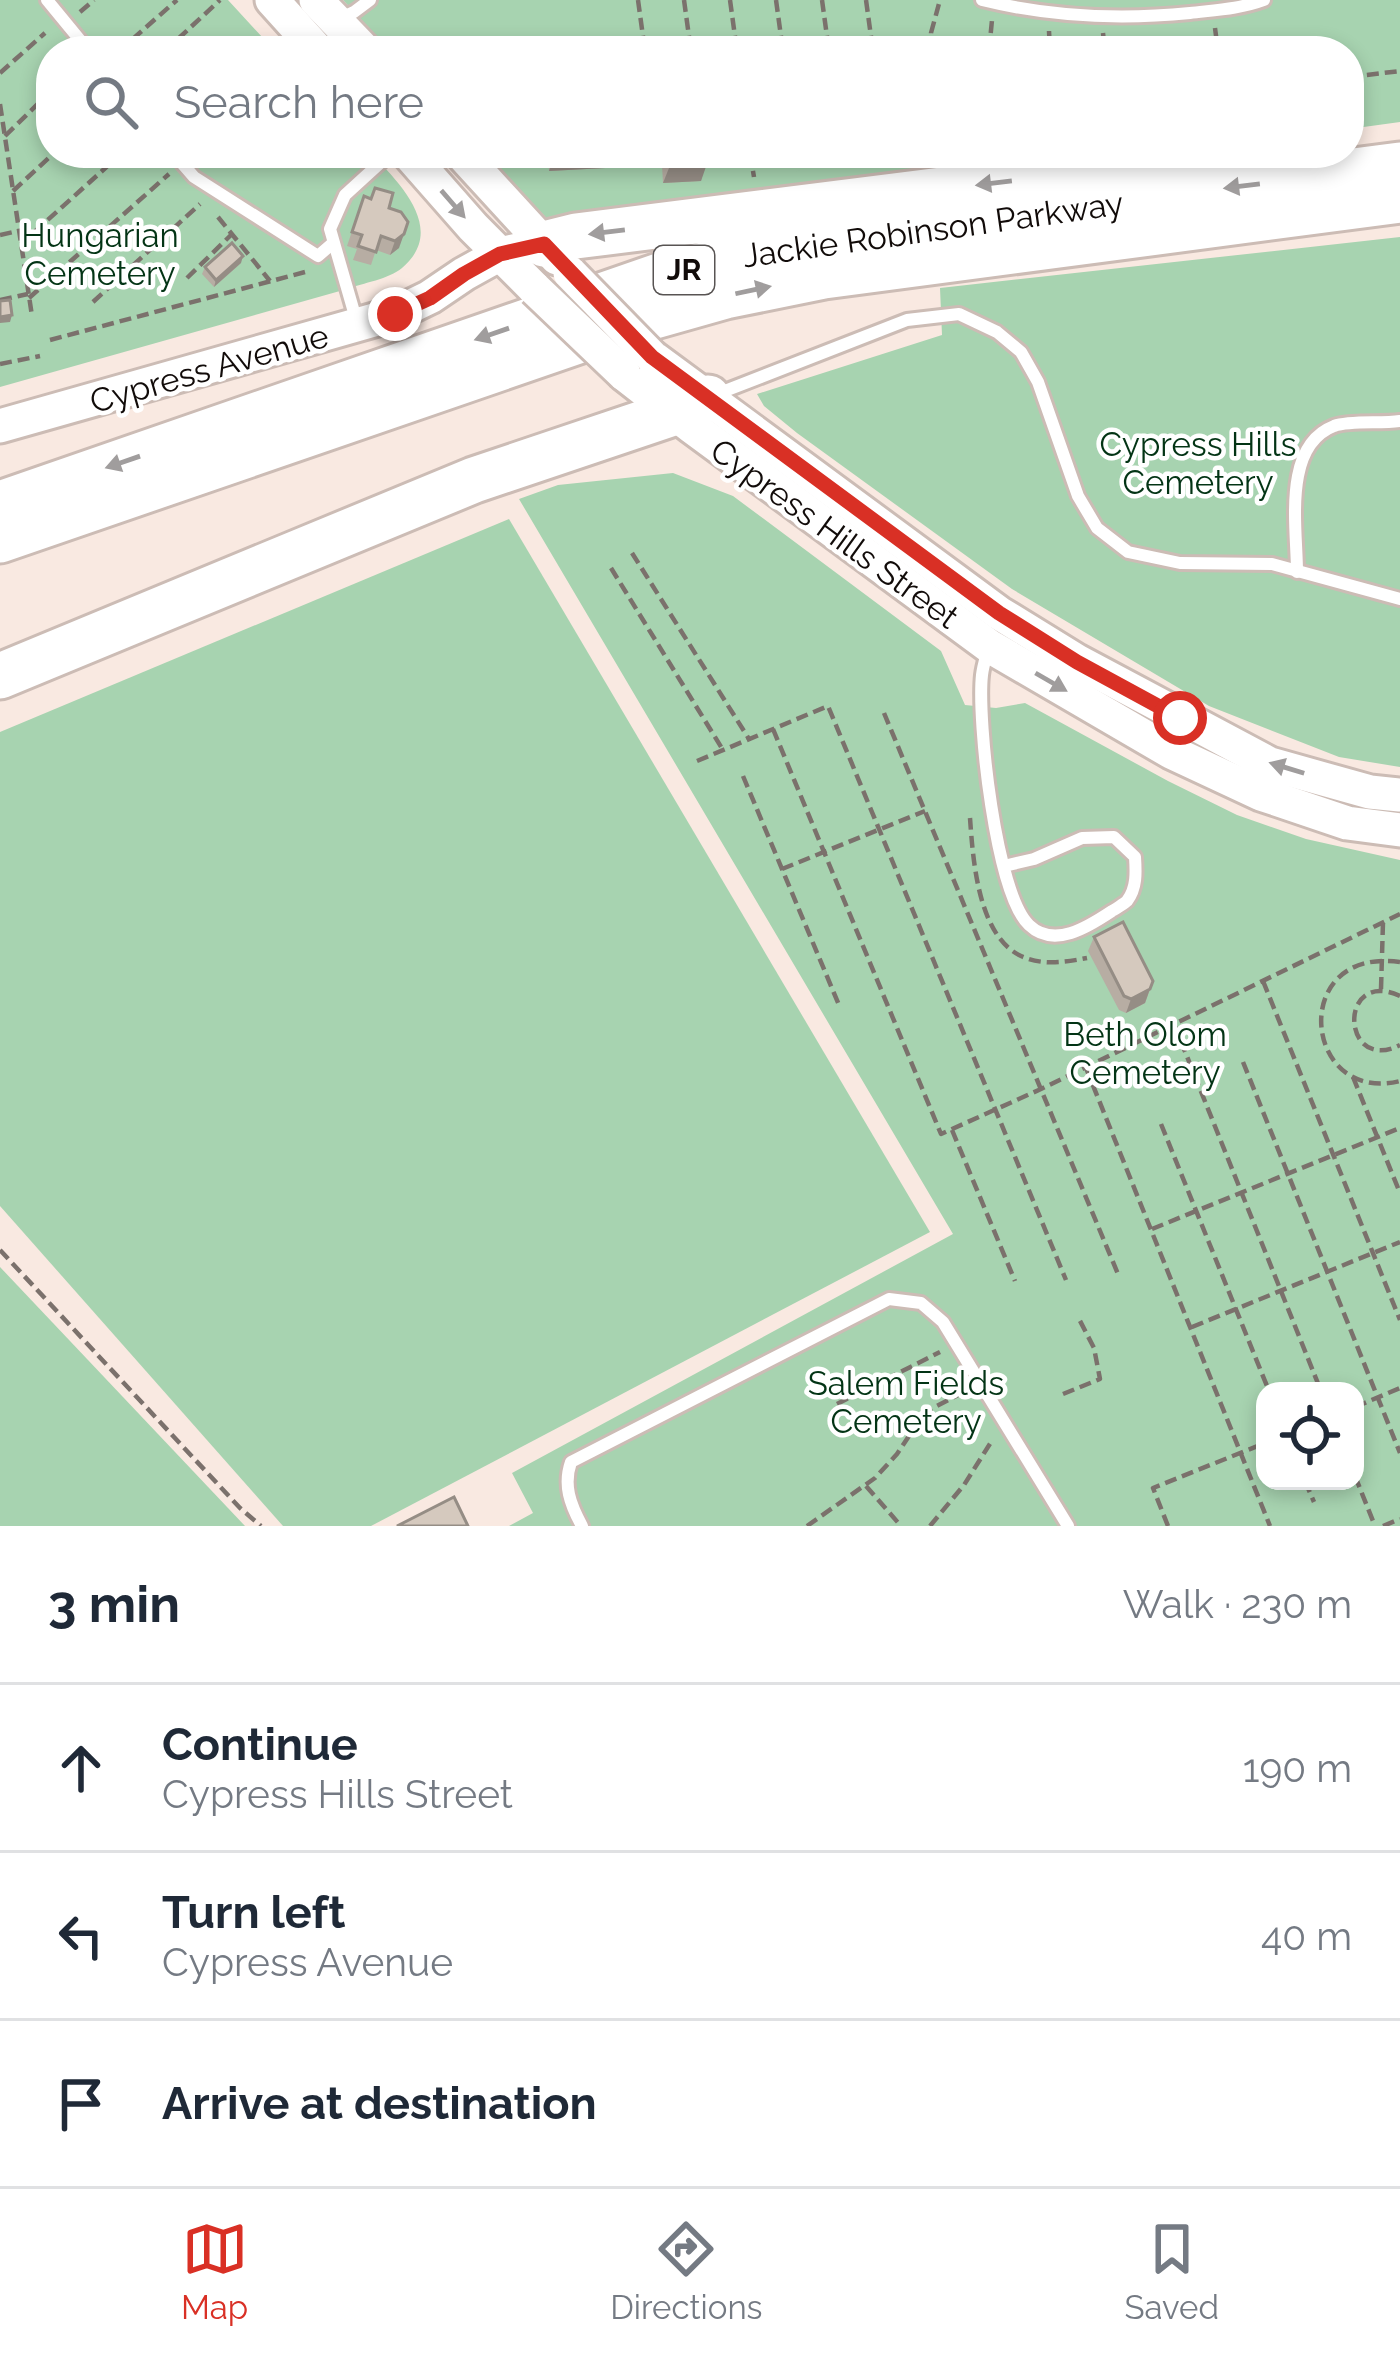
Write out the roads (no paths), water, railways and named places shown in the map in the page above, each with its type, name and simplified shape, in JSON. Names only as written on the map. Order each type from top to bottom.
[{"type":"highway","points":[[1364,139],[1400,135]]},
{"type":"highway","name":"Jackie Robinson Parkway","points":[[0,504],[659,276],[739,256],[824,240],[1400,164]]},
{"type":"highway","points":[[557,258],[576,236],[1116,168]]},
{"type":"highway","name":"Jackie Robinson Parkway","points":[[0,540],[633,322],[725,296],[870,269],[1400,200]]},
{"type":"highway","points":[[0,676],[474,480],[691,405]]},
{"type":"street","points":[[272,0],[320,28]]},
{"type":"street","name":"Cypress Hills Street","points":[[422,168],[536,290],[691,405],[989,646],[1171,752],[1261,794],[1347,823],[1400,830]]},
{"type":"street","name":"Cypress Hills Street","points":[[475,168],[557,258],[638,365]]},
{"type":"street","name":"Cypress Avenue","points":[[0,426],[395,314],[500,254],[557,258]]},
{"type":"street","name":"Cypress Hills Street","points":[[691,405],[1077,662],[1270,764],[1400,796]]},
{"type":"lane","points":[[47,0],[77,36]]},
{"type":"lane","points":[[320,28],[370,0]]},
{"type":"lane","points":[[988,1],[1042,13],[1138,18],[1245,8],[1264,0]]},
{"type":"lane","points":[[189,168],[318,256],[333,243]]},
{"type":"lane","points":[[358,326],[330,229],[345,195],[375,168]]},
{"type":"lane","points":[[691,405],[907,320],[959,314],[998,332],[1021,352],[1038,382],[1078,496],[1097,528],[1127,552],[1180,563],[1272,564],[1400,599]]},
{"type":"lane","points":[[1298,572],[1296,474],[1310,443],[1335,426],[1400,422]]},
{"type":"lane","points":[[999,613],[982,675],[982,696],[989,800],[1004,866],[1012,898],[1028,925],[1048,936],[1071,934],[1126,902],[1136,880],[1135,857],[1114,837],[1082,838],[1004,866]]},
{"type":"lane","points":[[582,1526],[571,1506],[566,1478],[571,1462],[889,1299],[921,1303],[943,1322],[1068,1526]]},
{"type":"park label","name":"Hungarian Cemetery","points":[[100,254]]},
{"type":"park label","name":"Cypress Hills Cemetery","points":[[1198,463]]},
{"type":"park label","name":"Beth Olom Cemetery","points":[[1145,1053]]},
{"type":"park label","name":"Salem Fields Cemetery","points":[[906,1402]]}]
